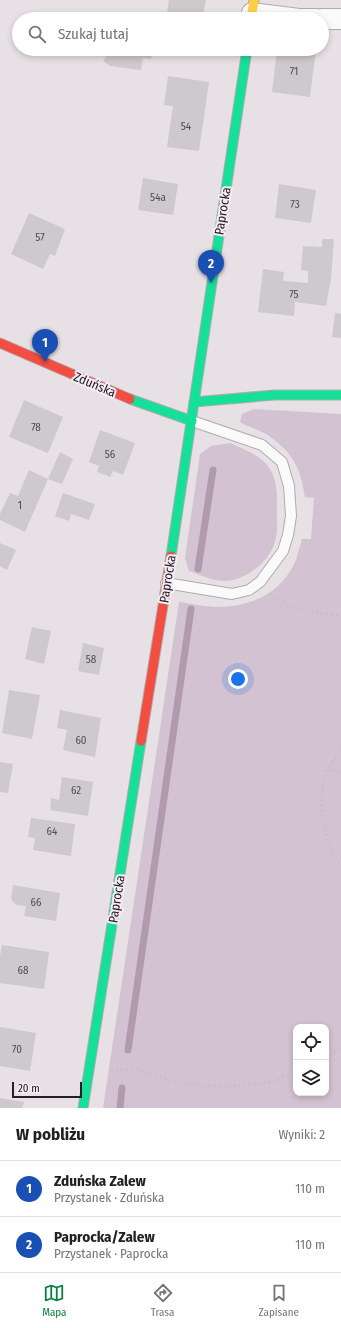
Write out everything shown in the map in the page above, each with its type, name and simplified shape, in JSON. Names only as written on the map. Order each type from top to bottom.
[{"type":"street","points":[[329,19],[341,19]]},
{"type":"street","name":"Paprocka","points":[[83,1108],[192,420],[211,283],[246,56]]},
{"type":"street","name":"Zduńska","points":[[0,343],[132,400],[192,420]]},
{"type":"street","points":[[194,402],[275,395],[341,395]]},
{"type":"lane","points":[[166,583],[232,594],[249,590],[260,582],[283,551],[288,535],[291,516],[289,486],[282,462],[262,445],[192,420]]},
{"type":"path","points":[[257,584],[275,598],[290,605],[326,615],[341,615]]},
{"type":"path","points":[[341,749],[328,770],[323,790],[322,817],[328,842],[341,866]]},
{"type":"path","points":[[328,770],[341,772]]},
{"type":"path","points":[[329,1056],[341,1047]]},
{"type":"path","points":[[89,1073],[137,1069],[177,1082],[206,1086],[237,1086],[271,1082],[293,1073]]},
{"type":"shaded area","points":[[254,409],[341,414],[341,1108],[103,1108],[179,602],[211,607],[229,606],[253,601],[264,596],[282,582],[290,572],[296,560],[302,539],[311,539],[314,498],[305,497],[300,474],[294,461],[278,443],[269,436],[240,422],[242,414]]},
{"type":"shaded area","points":[[230,443],[257,456],[266,464],[273,474],[277,500],[277,526],[276,538],[272,549],[268,556],[256,569],[241,578],[220,581],[189,571],[185,558],[200,454],[211,446]]},
{"type":"building","points":[[169,0],[206,0],[203,12],[167,12]]},
{"type":"building","points":[[107,56],[152,56],[151,59],[143,58],[141,70],[110,66],[103,61]]},
{"type":"building","points":[[276,56],[315,56],[310,97],[272,92]]},
{"type":"building","points":[[168,76],[209,82],[199,151],[167,147],[173,106],[164,105]]},
{"type":"building","points":[[143,178],[178,184],[173,215],[138,210]]},
{"type":"building","points":[[279,184],[316,190],[311,223],[275,218]]},
{"type":"building","points":[[29,213],[65,229],[55,256],[50,254],[43,269],[11,254]]},
{"type":"building","points":[[322,239],[334,239],[331,279],[326,306],[295,302],[294,316],[258,312],[263,269],[284,272],[283,281],[308,283],[308,271],[301,270],[303,246],[322,247]]},
{"type":"building","points":[[335,313],[341,314],[341,338],[332,337]]},
{"type":"building","points":[[24,400],[63,417],[48,453],[9,437]]},
{"type":"building","points":[[100,430],[135,443],[123,475],[113,471],[110,477],[97,472],[99,466],[89,462]]},
{"type":"building","points":[[60,452],[73,459],[62,484],[48,479]]},
{"type":"building","points":[[29,470],[48,479],[25,532],[0,520],[0,514],[10,493],[18,496]]},
{"type":"building","points":[[63,493],[95,504],[89,520],[71,514],[69,521],[55,516]]},
{"type":"building","points":[[0,543],[16,550],[7,570],[0,566]]},
{"type":"building","points":[[32,627],[51,631],[44,664],[25,659]]},
{"type":"building","points":[[83,643],[104,648],[99,675],[78,671]]},
{"type":"building","points":[[9,690],[40,695],[32,739],[2,733]]},
{"type":"building","points":[[60,710],[101,718],[95,757],[63,750],[67,730],[57,728]]},
{"type":"building","points":[[0,762],[13,764],[8,793],[0,792]]},
{"type":"building","points":[[62,777],[93,782],[88,816],[50,810],[51,798],[59,800]]},
{"type":"building","points":[[31,818],[75,824],[71,856],[33,850],[35,838],[28,837]]},
{"type":"building","points":[[13,885],[60,893],[56,921],[24,916],[26,906],[16,905],[11,899]]},
{"type":"building","points":[[2,945],[49,952],[44,989],[0,983],[0,956]]},
{"type":"building","points":[[0,1027],[36,1033],[30,1071],[0,1066]]},
{"type":"building","points":[[0,1098],[24,1102],[22,1108],[0,1108]]},
{"type":"waterway","points":[[198,569],[213,470]]},
{"type":"waterway","points":[[128,1050],[191,609]]},
{"type":"waterway","points":[[120,1108],[122,1088]]},
{"type":"traffic: fast","points":[[171,556],[246,56]]},
{"type":"traffic: fast","points":[[194,402],[275,395],[341,395]]},
{"type":"traffic: fast","points":[[130,399],[192,421]]},
{"type":"traffic: fast","points":[[83,1108],[141,741]]},
{"type":"traffic: slow","points":[[252,12],[254,0]]},
{"type":"traffic: jam","points":[[0,343],[130,399]]},
{"type":"traffic: jam","points":[[141,741],[171,556]]},
{"type":"place","name":"Paprocka/Zalew","points":[[211,283]]},
{"type":"place","name":"Zduńska Zalew","points":[[45,362]]}]
